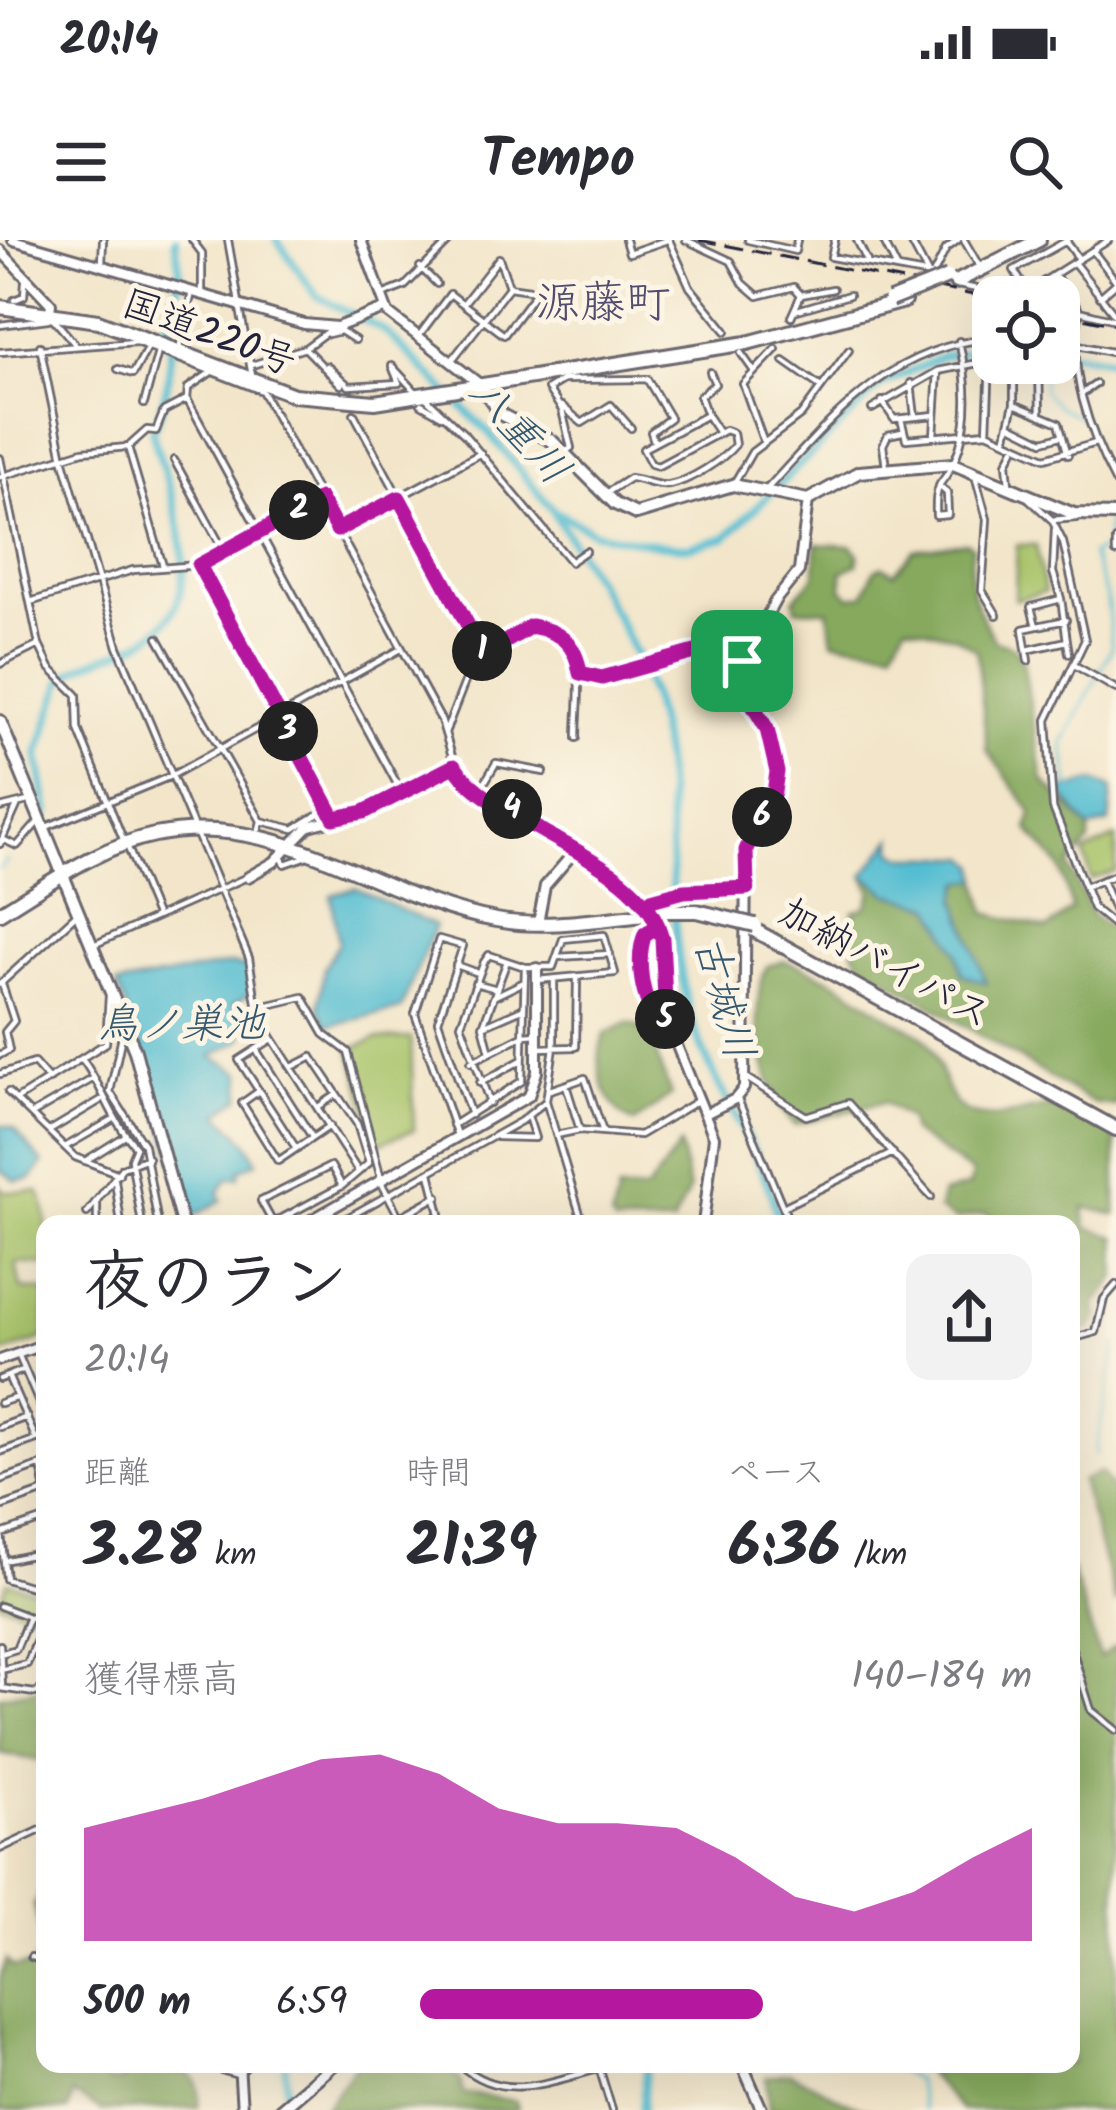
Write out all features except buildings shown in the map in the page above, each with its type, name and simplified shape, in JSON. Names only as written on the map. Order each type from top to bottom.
[{"type":"highway","points":[[952,279],[1026,240]]},
{"type":"highway","points":[[952,279],[1039,240]]},
{"type":"highway","name":"国道220号","points":[[250,377],[268,392],[325,400],[422,396],[806,332],[952,279]]},
{"type":"highway","name":"国道220号","points":[[4,302],[49,309],[250,377],[328,394],[422,396]]},
{"type":"highway","name":"加納バイパス","points":[[0,910],[125,841],[193,826],[260,825],[447,906],[495,920],[538,921],[643,909],[697,911],[755,927],[1116,1126]]},
{"type":"highway","name":"加納バイパス","points":[[193,826],[293,842]]},
{"type":"main road","points":[[475,386],[510,421],[566,452],[605,494],[636,514],[733,485],[808,500],[848,476],[952,464],[1085,516],[1116,515]]},
{"type":"main road","points":[[0,721],[125,1025],[179,1215]]},
{"type":"main road","points":[[280,2110],[294,2105],[328,2073]]},
{"type":"main road","points":[[746,2073],[762,2110]]},
{"type":"street","points":[[0,240],[102,263],[356,340]]},
{"type":"street","points":[[102,263],[104,240]]},
{"type":"street","points":[[144,404],[194,292],[202,253],[192,240]]},
{"type":"street","points":[[228,240],[250,377]]},
{"type":"street","points":[[362,240],[382,295],[382,309],[417,339],[452,360],[475,386]]},
{"type":"street","points":[[434,240],[438,251]]},
{"type":"street","points":[[382,295],[405,286],[451,240]]},
{"type":"street","points":[[625,240],[628,253],[668,240],[690,287],[727,331]]},
{"type":"street","points":[[686,240],[730,261],[752,293],[794,287],[801,296]]},
{"type":"street","points":[[748,240],[795,251],[797,240]]},
{"type":"street","points":[[835,240],[831,257],[896,266],[972,286]]},
{"type":"street","points":[[857,240],[867,261]]},
{"type":"street","points":[[883,240],[896,266]]},
{"type":"street","points":[[910,240],[930,275]]},
{"type":"street","points":[[930,275],[946,249],[961,240],[978,264]]},
{"type":"street","points":[[1018,276],[1015,271],[1067,240],[1116,318]]},
{"type":"street","points":[[1051,276],[1112,242]]},
{"type":"street","points":[[1093,251],[1116,282],[1100,297]]},
{"type":"street","points":[[0,253],[49,309]]},
{"type":"street","points":[[0,253],[75,344]]},
{"type":"street","points":[[463,304],[499,258],[509,287]]},
{"type":"street","points":[[420,267],[437,284]]},
{"type":"street","points":[[1055,274],[1081,311],[1116,318]]},
{"type":"street","points":[[4,302],[24,296],[25,282]]},
{"type":"street","points":[[417,339],[450,294],[504,335],[536,291],[509,287]]},
{"type":"street","points":[[452,360],[509,287]]},
{"type":"street","points":[[801,296],[832,289]]},
{"type":"street","points":[[801,296],[793,314],[849,295]]},
{"type":"street","points":[[0,325],[49,309]]},
{"type":"street","points":[[0,352],[116,340],[171,349],[210,374],[250,377],[330,331],[382,309]]},
{"type":"street","points":[[765,491],[862,388],[910,359],[972,341]]},
{"type":"street","points":[[939,486],[947,493],[948,515],[936,516],[939,486],[966,432],[960,343]]},
{"type":"street","points":[[40,346],[97,584],[119,650],[256,980],[255,1008],[358,1171]]},
{"type":"street","points":[[1080,346],[1116,353]]},
{"type":"street","points":[[118,369],[133,374],[148,347]]},
{"type":"street","points":[[305,348],[346,385],[399,384],[392,366],[481,453],[572,561],[586,550]]},
{"type":"street","points":[[764,443],[743,384],[776,349]]},
{"type":"street","points":[[733,485],[752,452],[788,429],[849,350]]},
{"type":"street","points":[[741,353],[753,370]]},
{"type":"street","points":[[784,361],[821,387]]},
{"type":"street","points":[[872,409],[911,383],[972,362]]},
{"type":"street","points":[[327,366],[341,385]]},
{"type":"street","points":[[934,436],[938,371]]},
{"type":"street","points":[[710,372],[715,384],[700,396],[719,433]]},
{"type":"street","points":[[210,374],[188,388],[187,399],[402,793]]},
{"type":"street","points":[[566,452],[571,448],[560,406],[548,389],[561,374],[647,379],[670,418],[651,432],[655,443]]},
{"type":"street","points":[[1080,376],[1096,443],[1116,482]]},
{"type":"street","points":[[911,383],[915,417]]},
{"type":"street","points":[[987,432],[990,384]]},
{"type":"street","points":[[1005,442],[1014,384]]},
{"type":"street","points":[[1039,384],[1040,415]]},
{"type":"street","points":[[1084,392],[1096,384]]},
{"type":"street","points":[[268,392],[445,733],[454,766],[479,792],[574,851],[658,926],[666,1019],[714,1144],[704,1215]]},
{"type":"street","points":[[2,476],[63,457],[128,447],[152,431],[164,411],[187,399]]},
{"type":"street","points":[[882,401],[894,419],[935,415]]},
{"type":"street","points":[[1014,404],[1058,423],[1067,455]]},
{"type":"street","points":[[560,406],[568,407],[582,423],[610,405],[631,428]]},
{"type":"street","points":[[354,414],[484,655]]},
{"type":"street","points":[[605,494],[630,478],[660,485],[679,481],[733,448],[733,433],[719,433],[654,467],[643,449],[707,415]]},
{"type":"street","points":[[901,419],[906,439],[987,432],[1045,458],[1096,443]]},
{"type":"street","points":[[1010,424],[1043,441],[1061,436]]},
{"type":"street","points":[[886,469],[883,445],[888,435],[902,432]]},
{"type":"street","points":[[128,447],[163,566]]},
{"type":"street","points":[[1014,448],[1006,463],[1016,487],[1052,520],[1067,555],[1084,629],[1076,666],[1062,680],[1047,720],[1056,820],[1099,916],[1116,927]]},
{"type":"street","points":[[337,530],[481,453]]},
{"type":"street","points":[[0,458],[39,645],[77,695],[78,729],[156,915]]},
{"type":"street","points":[[175,460],[224,551]]},
{"type":"street","points":[[977,470],[975,486],[988,519],[982,590],[997,615]]},
{"type":"street","points":[[29,602],[163,566],[199,565],[320,499]]},
{"type":"street","points":[[705,1114],[736,1098],[746,1077],[746,850],[774,792],[777,772],[767,729],[740,684],[742,661],[799,571],[809,523],[808,500]]},
{"type":"street","points":[[1052,520],[1085,516]]},
{"type":"street","points":[[1055,530],[1053,572],[1069,653]]},
{"type":"street","points":[[1116,540],[1116,553]]},
{"type":"street","points":[[199,565],[332,813]]},
{"type":"street","points":[[1036,626],[1031,607],[1061,599]]},
{"type":"street","points":[[1028,661],[1023,629],[1066,620]]},
{"type":"street","points":[[445,733],[462,682],[484,655],[519,629],[534,626],[569,644],[580,673],[578,738]]},
{"type":"street","points":[[158,638],[260,825],[294,829],[332,813],[364,812],[454,766]]},
{"type":"street","points":[[1027,650],[1067,640]]},
{"type":"street","points":[[0,664],[39,645]]},
{"type":"street","points":[[1045,646],[1048,658]]},
{"type":"street","points":[[17,806],[1,841],[16,846],[42,824],[171,776],[401,649]]},
{"type":"street","points":[[580,673],[602,678],[695,652],[742,661]]},
{"type":"street","points":[[1076,666],[1116,689]]},
{"type":"street","points":[[479,792],[496,763],[544,772]]},
{"type":"street","points":[[0,808],[32,800]]},
{"type":"street","points":[[91,946],[248,877],[281,857],[309,826],[332,813]]},
{"type":"street","points":[[538,921],[545,886],[574,851]]},
{"type":"street","points":[[281,857],[285,864],[301,855],[339,871]]},
{"type":"street","points":[[1087,886],[1116,875]]},
{"type":"street","points":[[1102,880],[1116,914]]},
{"type":"street","points":[[643,909],[662,894],[747,888]]},
{"type":"street","points":[[0,1055],[9,1050],[5,1032],[14,1021],[1,983],[78,913]]},
{"type":"street","points":[[658,926],[645,934],[639,962],[651,1012],[666,1019]]},
{"type":"street","points":[[490,1103],[471,1062],[461,1024],[489,955],[525,967],[554,968],[562,938],[604,935],[615,973],[537,980]]},
{"type":"street","points":[[458,1138],[432,1076],[415,1014],[439,938],[463,946],[438,1021],[451,1070],[471,1115]]},
{"type":"street","points":[[558,957],[610,954]]},
{"type":"street","points":[[490,1052],[483,1026],[507,961]]},
{"type":"street","points":[[456,965],[478,973]]},
{"type":"street","points":[[453,1125],[516,1090],[523,1060],[525,967]]},
{"type":"street","points":[[319,1215],[529,1096],[536,1080],[537,968]]},
{"type":"street","points":[[537,1048],[576,1047],[577,979]]},
{"type":"street","points":[[353,1215],[528,1117],[546,1100],[554,1046],[554,980]]},
{"type":"street","points":[[476,983],[496,993],[524,982]]},
{"type":"street","points":[[17,1099],[106,1043],[105,1013],[111,991]]},
{"type":"street","points":[[255,1008],[303,997],[316,1024],[348,1052],[368,1163],[342,1186],[287,1215]]},
{"type":"street","points":[[483,1026],[523,1008]]},
{"type":"street","points":[[125,1025],[110,1092],[148,1158],[157,1215]]},
{"type":"street","points":[[471,1062],[524,1035],[537,1034]]},
{"type":"street","points":[[273,1039],[239,1060],[296,1148]]},
{"type":"street","points":[[446,1051],[465,1043]]},
{"type":"street","points":[[256,1049],[312,1137]]},
{"type":"street","points":[[292,1067],[312,1057],[360,1123],[398,1215]]},
{"type":"street","points":[[82,1058],[96,1077],[112,1119],[136,1147],[132,1164],[140,1215]]},
{"type":"street","points":[[480,1083],[523,1060]]},
{"type":"street","points":[[0,1074],[34,1063],[49,1080]]},
{"type":"street","points":[[432,1076],[451,1070]]},
{"type":"street","points":[[32,1114],[96,1077]]},
{"type":"street","points":[[746,1077],[806,1116],[848,1103],[932,1197]]},
{"type":"street","points":[[550,1090],[585,1078],[603,1130]]},
{"type":"street","points":[[566,1084],[580,1130]]},
{"type":"street","points":[[259,1091],[242,1103],[278,1161],[330,1126]]},
{"type":"street","points":[[8,1092],[65,1147],[117,1177]]},
{"type":"street","points":[[318,1106],[336,1095]]},
{"type":"street","points":[[294,1109],[312,1098]]},
{"type":"street","points":[[736,1098],[788,1215]]},
{"type":"street","points":[[49,1131],[102,1100]]},
{"type":"street","points":[[546,1100],[581,1215]]},
{"type":"street","points":[[556,1135],[603,1130],[640,1135],[699,1100]]},
{"type":"street","points":[[495,1136],[535,1138],[528,1117]]},
{"type":"street","points":[[65,1147],[112,1119]]},
{"type":"street","points":[[86,1161],[125,1136]]},
{"type":"street","points":[[785,1206],[893,1153]]},
{"type":"street","points":[[87,1213],[117,1177],[148,1158]]},
{"type":"street","points":[[268,1215],[262,1201],[331,1166],[342,1186]]},
{"type":"street","points":[[430,1173],[438,1215]]},
{"type":"street","points":[[117,1177],[120,1215]]},
{"type":"street","points":[[410,1215],[438,1196]]},
{"type":"street","points":[[316,1199],[324,1212]]},
{"type":"street","points":[[97,1215],[98,1200]]},
{"type":"street","points":[[1080,1336],[1096,1332],[1104,1299],[1116,1285]]},
{"type":"street","points":[[0,1360],[36,1347]]},
{"type":"street","points":[[18,1354],[36,1398]]},
{"type":"street","points":[[0,1379],[23,1370]]},
{"type":"street","points":[[0,1452],[36,1439],[8,1376]]},
{"type":"street","points":[[0,1403],[16,1398]]},
{"type":"street","points":[[0,1427],[27,1417]]},
{"type":"street","points":[[0,1480],[36,1467]]},
{"type":"street","points":[[0,1507],[36,1493]]},
{"type":"street","points":[[36,1522],[1,1534],[8,1560],[6,1579],[36,1588]]},
{"type":"street","points":[[8,1560],[36,1554]]},
{"type":"street","points":[[0,1606],[36,1619]]},
{"type":"street","points":[[1,1654],[16,1649],[29,1617]]},
{"type":"street","points":[[1,1670],[27,1664],[36,1643]]},
{"type":"street","points":[[0,1645],[1,1688],[36,1692]]},
{"type":"street","points":[[1080,1675],[1091,1710],[1116,1730]]},
{"type":"street","points":[[0,1849],[36,1832]]},
{"type":"street","points":[[31,1957],[36,1959]]},
{"type":"street","points":[[239,2073],[242,2110]]},
{"type":"street","points":[[471,2073],[520,2090],[578,2073]]},
{"type":"street","points":[[601,2073],[612,2110]]},
{"type":"green space","points":[[966,542],[973,547],[972,585],[982,618],[995,641],[1013,647],[1023,661],[1043,780],[1089,828],[1089,842],[1068,866],[1093,916],[1116,932],[1116,1106],[1093,1103],[861,963],[853,950],[853,912],[866,907],[872,892],[864,875],[889,894],[932,906],[957,952],[962,974],[985,982],[957,899],[961,882],[979,879],[986,913],[1047,929],[1072,909],[1060,867],[1028,829],[1032,812],[987,750],[977,651],[955,636],[906,624],[893,649],[833,641],[828,610],[796,609],[794,599],[815,576],[816,544],[852,546],[859,554],[857,564],[842,572],[842,588],[850,597],[864,595],[874,570],[883,566],[894,573],[914,550]]},
{"type":"green space","points":[[1017,545],[1036,545],[1045,592],[1015,600]]},
{"type":"green space","points":[[1116,837],[1116,871],[1091,880],[1084,853]]},
{"type":"green space","points":[[784,961],[813,971],[923,1036],[953,1100],[967,1112],[998,1116],[1066,1108],[1115,1135],[1116,1215],[1084,1207],[1086,1227],[1116,1237],[1116,1277],[1094,1306],[1098,1317],[1090,1329],[1080,1332],[1080,1215],[948,1215],[939,1210],[942,1194],[970,1186],[972,1173],[912,1132],[909,1119],[884,1102],[794,1125],[774,1091],[761,1048],[758,1004],[767,966]]},
{"type":"green space","points":[[627,1023],[647,1029],[671,1095],[634,1123],[608,1096],[599,1059],[605,1034]]},
{"type":"green space","points":[[411,1038],[414,1130],[377,1144],[350,1049],[376,1039]]},
{"type":"green space","points":[[680,1145],[689,1190],[677,1215],[612,1215],[618,1191],[646,1191]]},
{"type":"green space","points":[[0,1185],[5,1192],[38,1191],[45,1215],[36,1215],[36,1264],[16,1263],[21,1289],[36,1290],[36,1341],[0,1354]]},
{"type":"green space","points":[[1100,1472],[1116,1495],[1116,1604],[1081,1481]]},
{"type":"green space","points":[[7,1582],[36,1590],[36,1615],[0,1603]]},
{"type":"green space","points":[[1080,1595],[1100,1658],[1116,1646],[1116,2110],[961,2110],[927,2073],[1080,2073]]},
{"type":"green space","points":[[36,1690],[36,1760],[0,1753],[0,1696]]},
{"type":"green space","points":[[36,1959],[36,2073],[103,2073],[108,2082],[126,2079],[126,2073],[189,2073],[199,2092],[198,2107],[101,2110],[73,2094],[68,2110],[0,2110],[0,1978],[6,1960],[13,1967],[33,1965]]},
{"type":"green space","points":[[350,2073],[452,2073],[460,2079],[463,2093],[516,2101],[518,2110],[323,2110]]},
{"type":"green space","points":[[789,2073],[870,2110],[769,2110],[766,2077]]},
{"type":"water","points":[[1093,781],[1112,788],[1109,823],[1089,828],[1060,791]]},
{"type":"water","points":[[893,838],[893,851],[904,857],[968,857],[977,865],[979,879],[961,882],[957,899],[986,983],[962,974],[957,952],[932,906],[889,894],[864,875]]},
{"type":"water","points":[[356,888],[435,926],[401,1009],[327,1026],[319,1007],[324,968],[339,943],[331,895]]},
{"type":"water","name":"鳥ノ巣池","points":[[231,964],[248,968],[253,992],[232,1005],[245,1024],[242,1039],[212,1056],[242,1073],[241,1097],[219,1114],[248,1143],[257,1162],[240,1170],[239,1177],[228,1178],[219,1193],[222,1200],[196,1215],[188,1215],[142,1047],[117,985]]},
{"type":"water","points":[[0,1125],[13,1128],[43,1163],[32,1179],[16,1181],[0,1170]]},
{"type":"waterway","points":[[48,812],[38,754],[63,679],[154,633],[172,613],[181,590],[181,535],[152,431],[169,374],[171,341],[166,317],[181,278],[175,240]]},
{"type":"waterway","name":"八重川","points":[[277,240],[317,296],[385,331],[489,433],[553,510],[595,533],[661,545],[689,547],[725,538],[881,385],[943,356],[972,350]]},
{"type":"waterway","name":"八重川","points":[[1080,355],[1116,361]]},
{"type":"waterway","points":[[1043,384],[1059,407],[1086,420]]},
{"type":"waterway","points":[[553,511],[623,630],[646,680],[662,743],[676,937],[690,1014],[710,1067],[762,1170],[777,1215]]},
{"type":"waterway","points":[[1074,790],[1069,786],[1063,743],[1112,648],[1107,599],[1091,554],[1106,548],[1108,520]]},
{"type":"waterway","points":[[47,820],[48,812]]},
{"type":"waterway","points":[[25,840],[37,827]]},
{"type":"waterway","points":[[0,869],[7,860]]},
{"type":"waterway","points":[[1095,1455],[1116,1345]]},
{"type":"waterway","points":[[285,2073],[287,2104]]},
{"type":"waterway","name":"古城川","points":[[642,2110],[645,2073]]},
{"type":"waterway","points":[[904,2073],[916,2080],[923,2110]]},
{"type":"railway","points":[[699,240],[972,295]]},
{"type":"railway","points":[[1080,317],[1116,325]]},
{"type":"district","name":"源藤町","points":[[603,301]]},
{"type":"route","points":[[742,661],[695,652],[675,654],[597,678],[580,673],[574,650],[560,635],[531,626],[519,629],[484,655],[399,498],[337,530],[320,499],[199,565],[334,818],[364,812],[454,766],[473,788],[532,821],[644,902],[656,920],[658,926],[650,928],[645,934],[639,962],[648,1005],[660,1020],[666,1019],[662,938],[660,932],[656,920],[644,902],[684,891],[747,888],[746,850],[777,784],[772,741],[740,684],[742,661]]}]
